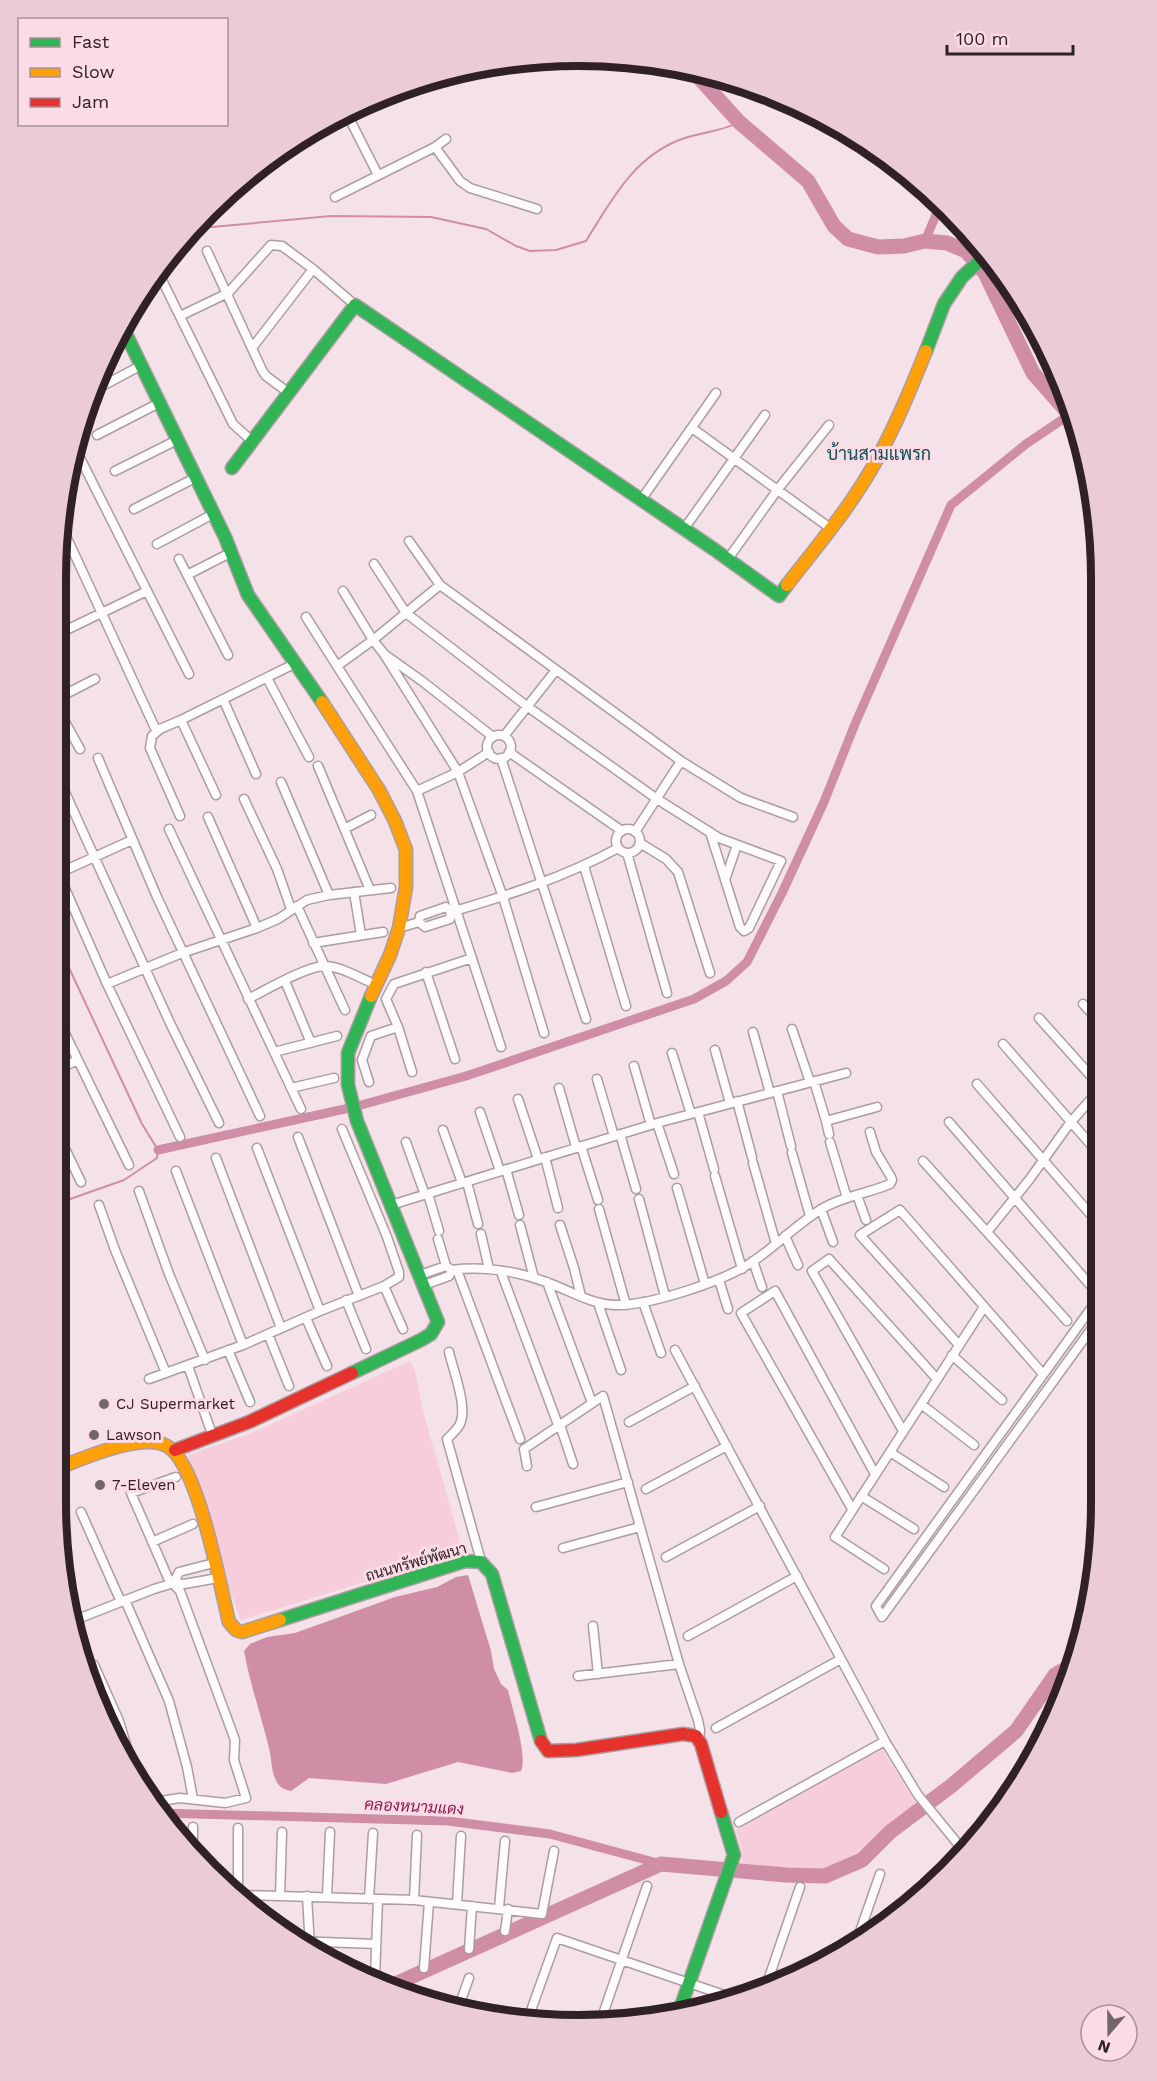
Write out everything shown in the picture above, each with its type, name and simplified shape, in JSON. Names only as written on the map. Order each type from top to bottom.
[{"type":"street","points":[[350,120],[378,175]]},
{"type":"street","points":[[335,197],[435,147],[446,139]]},
{"type":"street","points":[[435,147],[460,181],[470,188],[537,209]]},
{"type":"street","points":[[180,316],[228,293],[270,245],[282,246],[355,305],[779,596],[853,498],[890,435],[909,394],[944,304],[962,277],[980,261]]},
{"type":"street","points":[[207,251],[266,376],[289,393]]},
{"type":"street","points":[[252,348],[313,269]]},
{"type":"street","points":[[162,280],[233,424],[252,441]]},
{"type":"street","points":[[232,468],[355,305]]},
{"type":"street","points":[[66,1465],[117,1447],[156,1444],[167,1445],[175,1450],[213,1437],[344,1378],[431,1334],[438,1322],[357,1121],[346,1066],[348,1053],[363,1012],[390,955],[399,928],[404,908],[408,869],[406,849],[379,790],[248,595],[225,537],[127,337]]},
{"type":"street","points":[[104,385],[140,366]]},
{"type":"street","points":[[641,500],[716,393]]},
{"type":"street","points":[[96,435],[159,403]]},
{"type":"street","points":[[684,529],[765,415]]},
{"type":"street","points":[[728,559],[778,489],[829,426]]},
{"type":"street","points":[[692,428],[830,528]]},
{"type":"street","points":[[115,471],[177,440]]},
{"type":"street","points":[[80,461],[189,674]]},
{"type":"street","points":[[134,508],[195,478]]},
{"type":"street","points":[[157,544],[213,514]]},
{"type":"street","points":[[68,539],[155,728],[160,729]]},
{"type":"street","points":[[409,541],[440,585],[681,761],[741,798],[793,818]]},
{"type":"street","points":[[187,575],[230,553]]},
{"type":"street","points":[[179,560],[228,655]]},
{"type":"street","points":[[374,564],[406,613],[528,707],[657,799],[710,832],[737,845],[781,861],[749,928],[744,932],[740,927],[710,832]]},
{"type":"street","points":[[337,666],[373,640],[440,585]]},
{"type":"street","points":[[66,630],[147,591]]},
{"type":"street","points":[[342,591],[458,772],[502,897],[544,1033]]},
{"type":"street","points":[[306,617],[417,791],[453,912],[472,958],[501,1047]]},
{"type":"street","points":[[384,654],[493,737],[504,736],[556,670]]},
{"type":"street","points":[[180,816],[150,748],[152,736],[160,729],[294,664]]},
{"type":"street","points":[[267,678],[309,757]]},
{"type":"street","points":[[66,694],[94,680]]},
{"type":"street","points":[[406,691],[422,681]]},
{"type":"street","points":[[223,699],[256,774]]},
{"type":"street","points":[[181,720],[216,795]]},
{"type":"street","points":[[66,724],[80,749]]},
{"type":"street","points":[[504,736],[509,741],[509,752]]},
{"type":"street","points":[[493,737],[487,745],[494,757],[501,758],[509,752]]},
{"type":"street","points":[[417,791],[458,772],[489,752]]},
{"type":"street","points":[[509,752],[622,831]]},
{"type":"street","points":[[98,758],[182,953],[260,1116]]},
{"type":"street","points":[[501,758],[586,1019]]},
{"type":"street","points":[[635,832],[681,761]]},
{"type":"street","points":[[318,766],[346,828],[370,890]]},
{"type":"street","points":[[281,782],[329,895]]},
{"type":"street","points":[[66,795],[219,1123]]},
{"type":"street","points":[[244,799],[294,908],[345,1010]]},
{"type":"street","points":[[346,828],[371,814]]},
{"type":"street","points":[[208,817],[257,928]]},
{"type":"street","points":[[169,829],[301,1109]]},
{"type":"street","points":[[629,829],[640,838],[640,843],[634,851],[627,853],[618,848],[616,840],[622,831],[629,829]]},
{"type":"street","points":[[66,868],[132,840]]},
{"type":"street","points":[[640,843],[666,859],[678,872],[710,973]]},
{"type":"street","points":[[724,879],[737,845]]},
{"type":"street","points":[[453,912],[541,883],[584,866],[618,848]]},
{"type":"street","points":[[627,853],[667,993]]},
{"type":"street","points":[[584,866],[626,1006]]},
{"type":"street","points":[[106,984],[182,953],[257,928],[278,919],[308,900],[329,895],[391,888]]},
{"type":"street","points":[[66,892],[106,984],[180,1137]]},
{"type":"street","points":[[354,892],[361,935]]},
{"type":"street","points":[[399,928],[420,922],[420,916],[446,907],[453,912]]},
{"type":"street","points":[[313,943],[383,932]]},
{"type":"street","points":[[412,1072],[398,1027],[386,999],[394,984],[472,958]]},
{"type":"street","points":[[248,999],[311,969],[325,966],[377,985]]},
{"type":"street","points":[[426,972],[456,1059]]},
{"type":"street","points":[[285,981],[311,1043]]},
{"type":"street","points":[[1083,1004],[1091,1012]]},
{"type":"street","points":[[1039,1018],[1091,1076]]},
{"type":"street","points":[[369,1082],[362,1060],[371,1036],[398,1027]]},
{"type":"street","points":[[792,1029],[826,1121],[847,1198]]},
{"type":"street","points":[[753,1032],[810,1216]]},
{"type":"street","points":[[66,1035],[129,1164]]},
{"type":"street","points":[[274,1052],[337,1036]]},
{"type":"street","points":[[1003,1044],[1091,1145]]},
{"type":"street","points":[[716,1050],[752,1160],[776,1244]]},
{"type":"street","points":[[672,1053],[714,1173],[742,1269]]},
{"type":"street","points":[[66,1065],[78,1060]]},
{"type":"street","points":[[634,1066],[674,1174]]},
{"type":"street","points":[[391,1205],[654,1124],[846,1072]]},
{"type":"street","points":[[291,1088],[334,1078]]},
{"type":"street","points":[[597,1079],[637,1194],[665,1296]]},
{"type":"street","points":[[977,1084],[1091,1215]]},
{"type":"street","points":[[558,1088],[598,1204],[626,1305]]},
{"type":"street","points":[[518,1099],[558,1208]]},
{"type":"street","points":[[987,1232],[1091,1099]]},
{"type":"street","points":[[826,1121],[876,1107]]},
{"type":"street","points":[[480,1112],[519,1215]]},
{"type":"street","points":[[950,1122],[1091,1286]]},
{"type":"street","points":[[149,1379],[243,1345],[384,1286],[399,1277],[387,1237],[342,1129]]},
{"type":"street","points":[[443,1130],[478,1224]]},
{"type":"street","points":[[422,1280],[451,1269],[489,1269],[547,1282],[598,1303],[626,1305],[719,1280],[742,1269],[821,1209],[890,1184],[892,1180],[876,1152],[870,1132]]},
{"type":"street","points":[[298,1137],[359,1296]]},
{"type":"street","points":[[406,1142],[451,1269],[520,1439]]},
{"type":"street","points":[[257,1148],[320,1311]]},
{"type":"street","points":[[66,1151],[81,1182]]},
{"type":"street","points":[[216,1158],[281,1328]]},
{"type":"street","points":[[923,1161],[1067,1321]]},
{"type":"street","points":[[176,1171],[243,1345]]},
{"type":"street","points":[[677,1188],[705,1284]]},
{"type":"street","points":[[139,1191],[169,1274],[205,1360]]},
{"type":"street","points":[[857,1195],[866,1220]]},
{"type":"street","points":[[99,1205],[115,1250],[166,1373]]},
{"type":"street","points":[[821,1209],[833,1242]]},
{"type":"street","points":[[959,1345],[860,1234],[900,1210],[1043,1374]]},
{"type":"street","points":[[560,1225],[574,1268],[580,1296]]},
{"type":"street","points":[[520,1226],[534,1278]]},
{"type":"street","points":[[481,1234],[489,1269]]},
{"type":"street","points":[[785,1236],[798,1265]]},
{"type":"street","points":[[903,1431],[812,1271],[829,1260],[937,1379]]},
{"type":"street","points":[[753,1261],[762,1287]]},
{"type":"street","points":[[501,1272],[573,1464]]},
{"type":"street","points":[[719,1280],[728,1309]]},
{"type":"street","points":[[547,1282],[591,1400]]},
{"type":"street","points":[[384,1286],[403,1329]]},
{"type":"street","points":[[852,1509],[741,1313],[775,1291],[875,1474]]},
{"type":"street","points":[[346,1300],[366,1349]]},
{"type":"street","points":[[644,1302],[661,1353]]},
{"type":"street","points":[[598,1303],[621,1370]]},
{"type":"street","points":[[884,1569],[835,1537],[984,1307]]},
{"type":"street","points":[[1091,1308],[876,1606],[882,1617],[1091,1329]]},
{"type":"street","points":[[306,1318],[327,1366]]},
{"type":"street","points":[[268,1334],[289,1386]]},
{"type":"street","points":[[228,1350],[250,1402]]},
{"type":"street","points":[[675,1350],[885,1741],[918,1795],[959,1845]]},
{"type":"street","points":[[449,1352],[462,1413],[460,1424],[447,1439],[481,1561]]},
{"type":"street","points":[[952,1355],[1002,1400]]},
{"type":"street","points":[[188,1366],[213,1437]]},
{"type":"street","points":[[629,1422],[694,1386]]},
{"type":"street","points":[[527,1466],[524,1449],[559,1423],[603,1396],[679,1664],[698,1720],[699,1740],[733,1848],[734,1858],[682,2004]]},
{"type":"street","points":[[921,1404],[974,1445]]},
{"type":"street","points":[[646,1489],[727,1446]]},
{"type":"street","name":"ถนนทรัพย์พัฒนา","points":[[175,1450],[187,1469],[197,1498],[229,1622],[236,1630],[242,1632],[475,1559],[487,1566],[492,1574],[541,1743],[548,1751],[576,1750],[683,1734],[696,1736],[699,1740]]},
{"type":"street","points":[[890,1452],[944,1487]]},
{"type":"street","points":[[162,1801],[180,1798],[225,1803],[246,1798],[234,1760],[235,1740],[180,1591],[168,1578],[131,1493],[176,1477]]},
{"type":"street","points":[[536,1506],[628,1482]]},
{"type":"street","points":[[861,1496],[914,1529]]},
{"type":"street","points":[[666,1557],[760,1506]]},
{"type":"street","points":[[81,1512],[169,1701],[193,1799]]},
{"type":"street","points":[[152,1542],[193,1524]]},
{"type":"street","points":[[563,1548],[640,1527]]},
{"type":"street","points":[[174,1583],[179,1572],[214,1563]]},
{"type":"street","points":[[688,1636],[797,1576]]},
{"type":"street","points":[[79,1618],[174,1583],[184,1584],[218,1578]]},
{"type":"street","points":[[593,1626],[598,1674]]},
{"type":"street","points":[[716,1728],[841,1659]]},
{"type":"street","points":[[578,1676],[679,1664]]},
{"type":"street","points":[[94,1665],[119,1720],[125,1740]]},
{"type":"street","points":[[739,1822],[885,1741]]},
{"type":"street","points":[[193,1827],[193,1840]]},
{"type":"street","points":[[238,1828],[238,1885]]},
{"type":"street","points":[[280,1896],[282,1832]]},
{"type":"street","points":[[327,1896],[330,1832]]},
{"type":"street","points":[[373,1833],[375,1973]]},
{"type":"street","points":[[414,1900],[417,1835]]},
{"type":"street","points":[[458,1904],[461,1836]]},
{"type":"street","points":[[505,1841],[505,1931]]},
{"type":"street","points":[[250,1895],[414,1900],[542,1914],[554,1851]]},
{"type":"street","points":[[860,1931],[879,1874]]},
{"type":"street","points":[[603,2014],[647,1886]]},
{"type":"street","points":[[769,1978],[800,1887]]},
{"type":"street","points":[[307,1896],[310,1939]]},
{"type":"street","points":[[424,1968],[429,1902]]},
{"type":"street","points":[[469,1949],[472,1906]]},
{"type":"street","points":[[530,2013],[556,1938],[723,1994]]},
{"type":"street","points":[[319,1944],[376,1944]]},
{"type":"street","points":[[461,2001],[469,1978]]},
{"type":"shaded area","points":[[410,1361],[415,1371],[423,1411],[463,1552],[241,1620],[219,1561],[188,1455],[252,1433]]},
{"type":"shaded area","points":[[468,1575],[491,1651],[494,1669],[501,1684],[508,1690],[521,1744],[523,1764],[521,1771],[512,1773],[458,1762],[386,1784],[309,1778],[291,1791],[281,1787],[274,1776],[269,1748],[246,1663],[244,1651],[250,1644],[267,1637],[295,1633],[395,1597],[437,1587],[456,1577]]},
{"type":"shaded area","points":[[882,1749],[917,1805],[876,1842],[841,1866],[831,1869],[797,1870],[742,1863],[742,1852],[736,1829]]},
{"type":"waterway","points":[[702,81],[739,122],[808,181],[834,226],[848,239],[878,247],[904,246],[925,241],[947,243],[966,251],[985,273],[1033,373],[1060,404]]},
{"type":"waterway","points":[[205,228],[331,216],[431,217],[486,229],[530,251],[556,250],[586,241],[625,181],[650,156],[682,139],[739,122]]},
{"type":"waterway","points":[[925,241],[937,212]]},
{"type":"waterway","points":[[158,1150],[354,1107],[466,1076],[694,999],[726,981],[747,962],[782,893],[824,802],[855,724],[951,505],[1026,444],[1065,418]]},
{"type":"waterway","points":[[66,961],[142,1124],[158,1150],[157,1158],[124,1180],[66,1200]]},
{"type":"waterway","points":[[399,1982],[661,1864],[786,1875],[825,1876],[862,1860],[890,1832],[951,1786],[1016,1731],[1055,1675],[1063,1670]]},
{"type":"waterway","name":"คลองหนามแดง","points":[[171,1813],[448,1821],[550,1834],[661,1864]]},
{"type":"traffic: fast","points":[[926,351],[944,304],[962,277],[980,261]]},
{"type":"traffic: fast","points":[[232,468],[355,305],[779,596],[787,585]]},
{"type":"traffic: fast","points":[[127,337],[225,537],[248,595],[322,702]]},
{"type":"traffic: fast","points":[[352,1373],[421,1340],[431,1334],[438,1322],[357,1121],[348,1085],[348,1053],[371,996]]},
{"type":"traffic: fast","points":[[280,1620],[465,1561],[481,1562],[492,1574],[541,1741]]},
{"type":"traffic: fast","points":[[682,2004],[734,1855],[721,1812]]},
{"type":"traffic: slow","points":[[787,585],[867,477],[897,420],[926,351]]},
{"type":"traffic: slow","points":[[322,702],[379,790],[395,821],[406,850],[406,887],[399,928],[390,955],[371,996]]},
{"type":"traffic: slow","points":[[66,1465],[127,1444],[142,1442],[167,1446],[178,1457],[198,1500],[214,1555],[229,1622],[236,1630],[242,1632],[280,1620]]},
{"type":"traffic: jam","points":[[175,1450],[249,1422],[352,1373]]},
{"type":"traffic: jam","points":[[541,1741],[548,1751],[576,1750],[683,1734],[696,1736],[701,1744],[721,1812]]},
{"type":"place","name":"CJ Supermarket","points":[[104,1404]]},
{"type":"place","name":"Lawson","points":[[94,1435]]},
{"type":"place","name":"7-Eleven","points":[[100,1485]]},
{"type":"district","name":"บ้านสามแพรก","points":[[879,454]]}]
